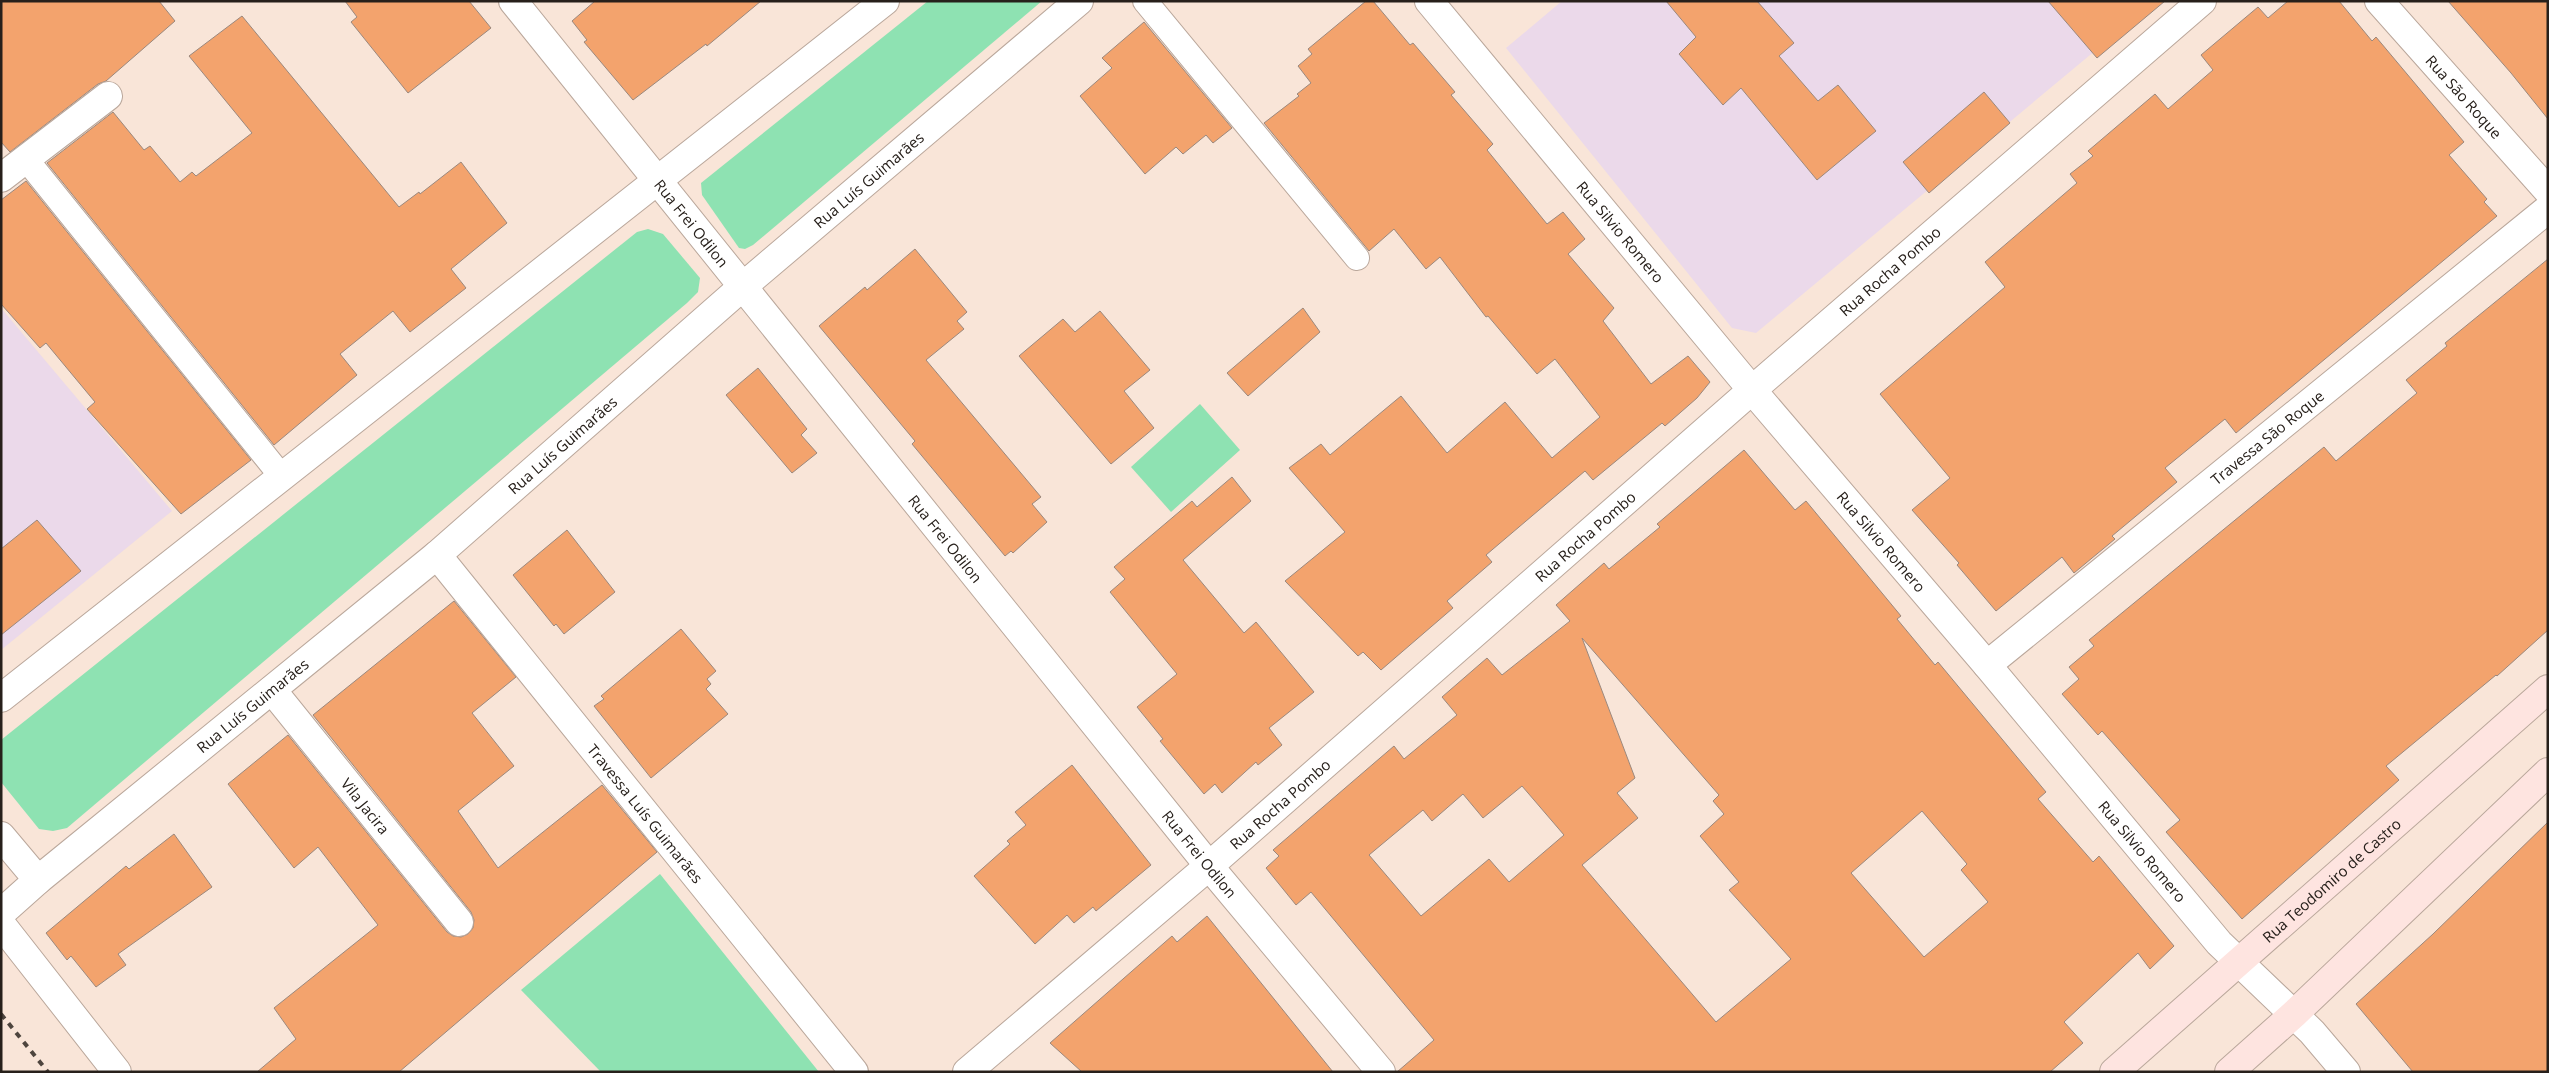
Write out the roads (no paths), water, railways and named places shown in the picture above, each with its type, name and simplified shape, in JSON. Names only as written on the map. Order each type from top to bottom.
[{"type":"street","name":"Rua Frei Odilon","points":[[513,1],[741,288],[1209,866],[1381,1072]]},
{"type":"street","points":[[1,698],[657,183],[885,1]]},
{"type":"street","name":"Rua Luís Guimarães","points":[[1,913],[38,880],[438,555],[741,288],[1079,1]]},
{"type":"street","name":"Rua Silvio Romero","points":[[1429,1],[1752,390],[1987,665],[2219,943],[2294,1014],[2346,1072]]},
{"type":"street","name":"Rua Rocha Pombo","points":[[967,1072],[1209,866],[1752,390],[2202,1]]},
{"type":"street","name":"Rua São Roque","points":[[2379,1],[2548,191]]},
{"type":"street","points":[[1,178],[108,96]]},
{"type":"street","name":"Travessa São Roque","points":[[1987,665],[2548,209]]},
{"type":"street","name":"Travessa Luís Guimarães","points":[[438,555],[854,1072]]},
{"type":"street","name":"Rua Teodomiro de Castro","points":[[2114,1072],[2240,963],[2548,689]]},
{"type":"street","name":"Vila Jacira","points":[[272,690],[459,922]]},
{"type":"street","points":[[2229,1072],[2294,1014],[2548,772]]},
{"type":"street","points":[[1,836],[38,880]]},
{"type":"street","points":[[1,924],[117,1072]]},
{"type":"lane","points":[[1145,1],[1356,258]]},
{"type":"lane","points":[[26,159],[282,477]]},
{"type":"railway","points":[[1,1014],[48,1072]]}]
